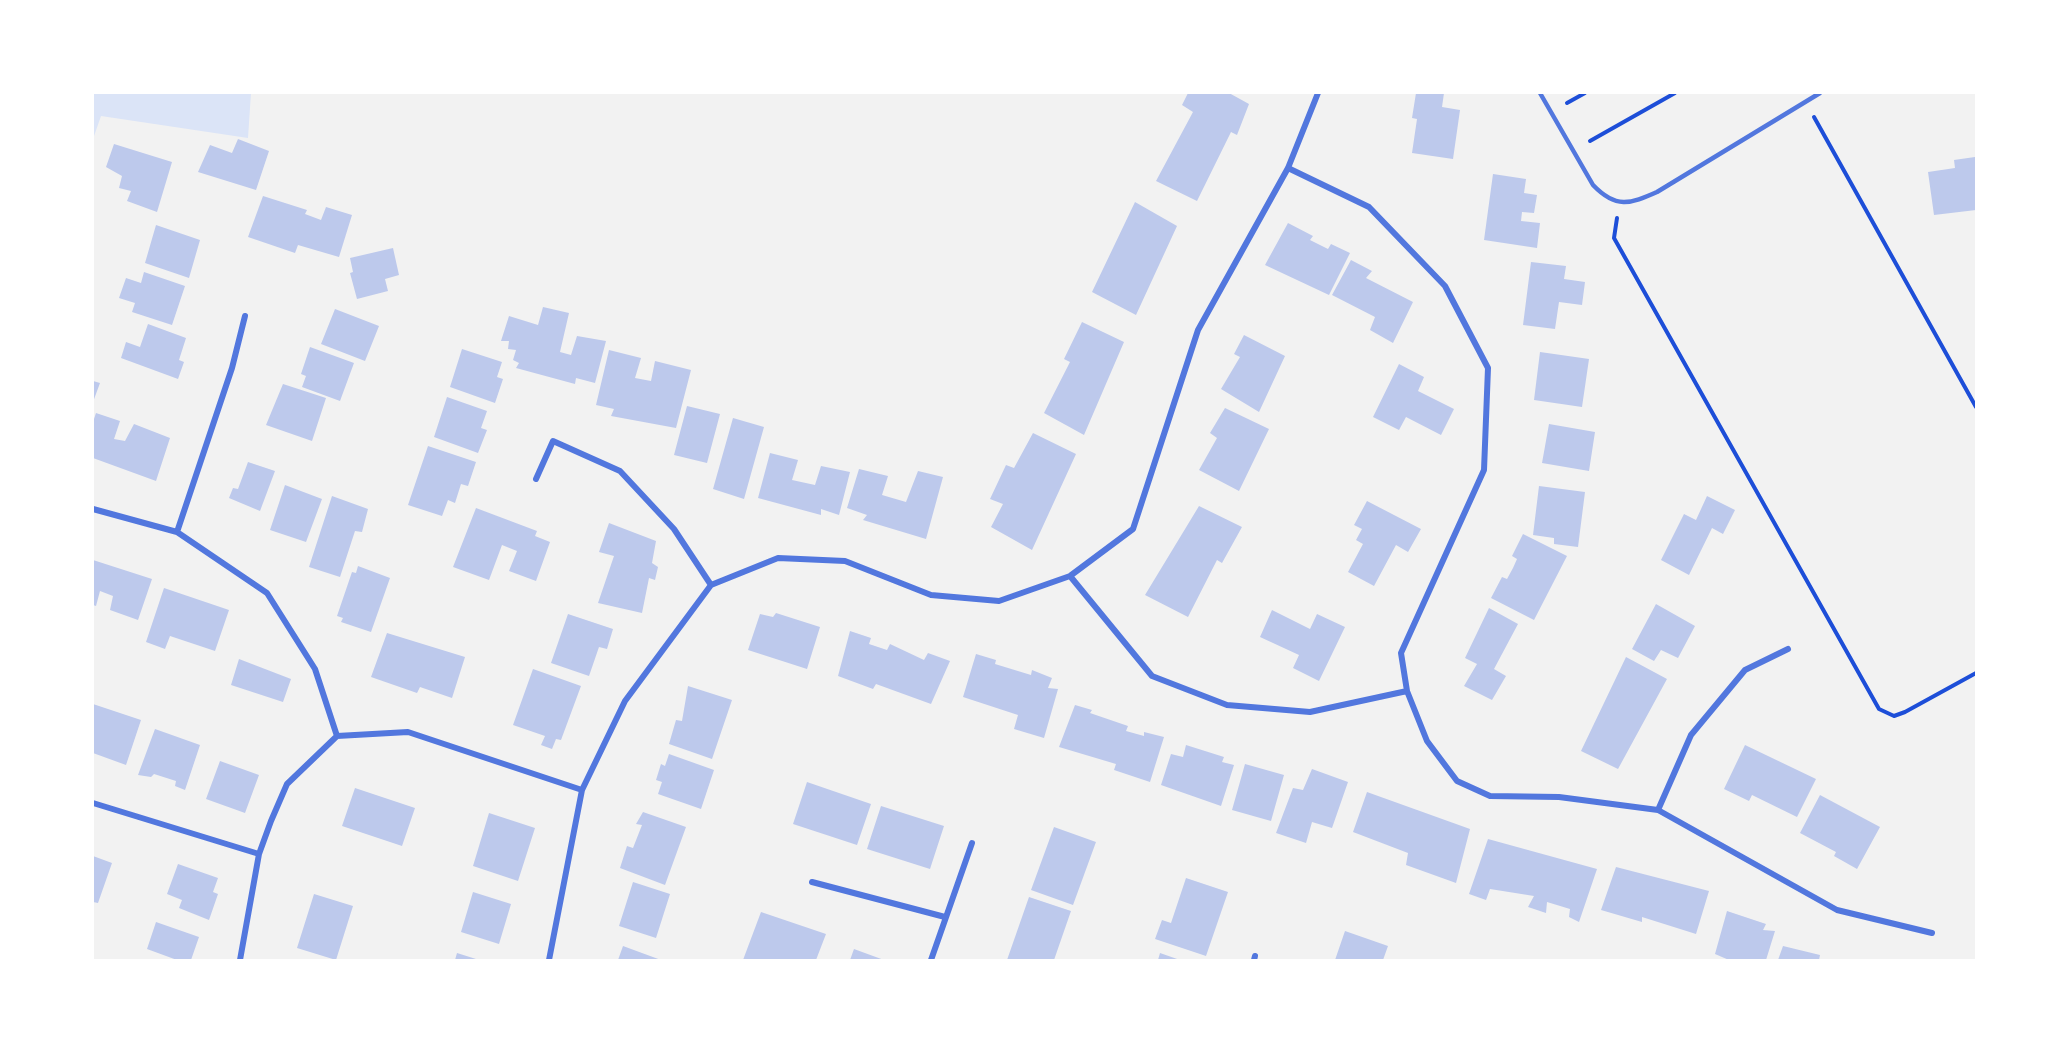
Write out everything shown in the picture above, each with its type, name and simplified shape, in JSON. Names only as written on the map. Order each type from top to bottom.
[{"type":"street","points":[[549,960],[582,790],[625,701],[711,585],[778,558],[844,561],[931,595],[999,601],[1070,576],[1133,529],[1198,330],[1288,168],[1318,93]]},
{"type":"street","points":[[1288,168],[1369,207],[1445,286],[1488,368],[1484,470],[1401,653],[1407,691],[1427,741],[1457,781],[1490,796],[1559,797],[1658,810],[1837,910],[1932,933]]},
{"type":"street","points":[[177,532],[232,368],[245,316]]},
{"type":"street","points":[[536,479],[553,441],[620,471],[674,529],[711,585]]},
{"type":"street","points":[[93,509],[177,532],[267,594],[315,669],[337,736]]},
{"type":"street","points":[[1070,576],[1152,676],[1227,705],[1310,712],[1407,691]]},
{"type":"street","points":[[1658,810],[1691,735],[1745,670],[1788,649]]},
{"type":"street","points":[[240,960],[259,854],[287,784],[337,736],[408,732],[582,790]]},
{"type":"street","points":[[93,803],[259,854]]},
{"type":"street","points":[[931,960],[972,843]]},
{"type":"street","points":[[812,882],[945,917]]},
{"type":"lane","points":[[1540,93],[1593,185],[1604,197],[1619,203],[1637,201],[1657,192],[1820,93]]},
{"type":"path","points":[[1573,150],[1675,93]]},
{"type":"path","points":[[1806,102],[1976,407]]},
{"type":"path","points":[[1619,203],[1614,238],[1879,709],[1894,716],[1976,673]]},
{"type":"shaded area","points":[[93,93],[251,93],[248,138],[101,116],[93,139]]},
{"type":"building","points":[[1188,93],[1229,93],[1249,104],[1237,135],[1231,132],[1197,201],[1156,181],[1193,112],[1182,105]]},
{"type":"building","points":[[1416,93],[1444,93],[1442,107],[1460,110],[1453,159],[1412,153],[1417,119],[1412,118]]},
{"type":"building","points":[[238,139],[269,151],[256,190],[198,172],[210,145],[232,153]]},
{"type":"building","points":[[114,144],[172,162],[157,212],[127,201],[131,191],[119,188],[122,176],[106,167]]},
{"type":"building","points":[[1975,157],[1976,210],[1934,215],[1928,172],[1955,168],[1954,160]]},
{"type":"building","points":[[1493,174],[1526,179],[1524,193],[1537,195],[1534,213],[1522,212],[1521,221],[1540,223],[1537,248],[1484,240]]},
{"type":"building","points":[[263,196],[307,210],[305,214],[321,220],[326,207],[352,215],[339,257],[298,245],[295,253],[248,237]]},
{"type":"building","points":[[1135,202],[1177,226],[1136,315],[1092,292]]},
{"type":"building","points":[[1288,223],[1313,236],[1310,240],[1328,249],[1331,244],[1350,253],[1329,295],[1265,265]]},
{"type":"building","points":[[156,225],[200,240],[189,278],[145,263]]},
{"type":"building","points":[[393,248],[399,275],[385,279],[388,291],[357,299],[350,273],[353,272],[350,258]]},
{"type":"building","points":[[1351,260],[1372,271],[1366,278],[1413,302],[1393,343],[1370,330],[1375,317],[1332,295]]},
{"type":"building","points":[[1531,262],[1566,266],[1564,279],[1585,282],[1582,305],[1559,302],[1555,329],[1523,325]]},
{"type":"building","points":[[144,272],[185,286],[172,325],[132,312],[135,303],[119,298],[126,278],[141,283]]},
{"type":"building","points":[[543,307],[569,313],[560,352],[571,355],[577,336],[606,341],[595,383],[576,378],[575,384],[516,368],[519,363],[513,360],[516,350],[508,349],[509,341],[501,341],[509,316],[538,325]]},
{"type":"building","points":[[335,309],[379,326],[365,361],[321,344]]},
{"type":"building","points":[[1082,322],[1124,342],[1084,435],[1044,413],[1070,362],[1064,359]]},
{"type":"building","points":[[148,324],[186,338],[179,360],[184,362],[178,379],[121,358],[126,342],[140,347]]},
{"type":"building","points":[[1244,335],[1285,356],[1259,412],[1221,389],[1240,357],[1234,354]]},
{"type":"building","points":[[310,347],[354,363],[340,401],[302,387],[306,376],[301,374]]},
{"type":"building","points":[[462,349],[502,362],[497,377],[503,379],[495,403],[450,387]]},
{"type":"building","points":[[609,350],[641,358],[635,378],[651,381],[655,361],[691,370],[676,428],[611,416],[614,409],[596,405]]},
{"type":"building","points":[[1540,352],[1589,359],[1582,407],[1534,400]]},
{"type":"building","points":[[1399,364],[1424,377],[1418,391],[1454,409],[1441,435],[1406,417],[1399,430],[1373,417]]},
{"type":"building","points":[[93,381],[100,383],[93,402]]},
{"type":"building","points":[[283,384],[326,398],[312,441],[266,425]]},
{"type":"building","points":[[447,397],[487,411],[481,428],[487,430],[478,453],[434,437]]},
{"type":"building","points":[[687,406],[720,414],[707,463],[674,455]]},
{"type":"building","points":[[1225,408],[1269,429],[1239,491],[1199,470],[1217,438],[1210,433]]},
{"type":"building","points":[[96,413],[120,421],[114,439],[125,441],[134,424],[170,438],[156,481],[93,458],[93,422]]},
{"type":"building","points":[[733,418],[764,427],[744,499],[713,489]]},
{"type":"building","points":[[1549,424],[1595,432],[1589,471],[1542,463]]},
{"type":"building","points":[[1033,433],[1076,454],[1032,550],[991,527],[1003,504],[990,499],[1006,465],[1014,468]]},
{"type":"building","points":[[428,446],[476,462],[468,486],[461,484],[455,503],[448,500],[442,516],[408,505]]},
{"type":"building","points":[[770,453],[798,460],[792,480],[815,485],[821,466],[850,472],[839,515],[821,509],[821,515],[758,498]]},
{"type":"building","points":[[248,462],[275,471],[260,511],[229,498],[233,488],[238,489]]},
{"type":"building","points":[[859,469],[888,476],[882,495],[906,502],[918,471],[943,477],[926,539],[863,520],[867,515],[847,508]]},
{"type":"building","points":[[285,485],[322,499],[306,542],[270,530]]},
{"type":"building","points":[[1539,486],[1585,492],[1578,547],[1554,544],[1554,538],[1533,535]]},
{"type":"building","points":[[332,496],[368,509],[362,532],[355,531],[340,577],[309,567]]},
{"type":"building","points":[[1707,496],[1735,510],[1723,534],[1712,528],[1689,575],[1661,560],[1684,514],[1696,520]]},
{"type":"building","points":[[1367,501],[1421,529],[1408,552],[1396,545],[1374,586],[1348,572],[1363,544],[1356,540],[1362,529],[1354,525]]},
{"type":"building","points":[[1199,506],[1242,527],[1222,563],[1217,560],[1188,617],[1145,595]]},
{"type":"building","points":[[476,508],[537,531],[535,536],[550,542],[536,581],[509,571],[517,551],[502,545],[489,580],[453,567]]},
{"type":"building","points":[[609,523],[656,541],[652,563],[658,567],[655,580],[649,578],[642,613],[598,603],[614,556],[599,552]]},
{"type":"building","points":[[1523,534],[1567,556],[1534,620],[1491,598],[1502,577],[1507,579],[1513,568],[1517,559],[1512,556]]},
{"type":"building","points":[[93,560],[152,579],[138,620],[110,610],[113,596],[100,591],[96,606],[93,605]]},
{"type":"building","points":[[358,566],[390,578],[371,632],[341,622],[343,618],[337,616],[352,572],[356,573]]},
{"type":"building","points":[[164,588],[229,610],[215,651],[170,636],[165,649],[146,642]]},
{"type":"building","points":[[1656,604],[1695,626],[1678,658],[1661,650],[1654,661],[1632,649]]},
{"type":"building","points":[[1489,608],[1518,624],[1494,669],[1506,676],[1492,700],[1464,686],[1477,664],[1465,658]]},
{"type":"building","points":[[1272,610],[1310,629],[1317,614],[1345,627],[1319,681],[1293,668],[1299,655],[1260,637]]},
{"type":"building","points":[[776,613],[820,627],[807,669],[748,650],[760,614],[773,617]]},
{"type":"building","points":[[568,614],[613,629],[607,649],[599,647],[589,676],[551,663]]},
{"type":"building","points":[[850,631],[871,638],[869,644],[887,650],[890,644],[924,660],[928,653],[950,661],[931,704],[876,684],[873,689],[838,676]]},
{"type":"building","points":[[387,633],[465,657],[452,698],[420,687],[417,693],[371,677]]},
{"type":"building","points":[[976,654],[996,660],[995,664],[1031,675],[1032,670],[1052,678],[1048,688],[1058,689],[1044,738],[1014,729],[1018,715],[963,697]]},
{"type":"building","points":[[1626,657],[1667,679],[1618,769],[1581,751]]},
{"type":"building","points":[[239,659],[291,679],[283,702],[231,685]]},
{"type":"building","points":[[533,669],[581,686],[561,740],[556,739],[552,749],[541,745],[545,736],[513,725]]},
{"type":"building","points":[[688,686],[732,700],[712,759],[669,744],[676,720],[682,721]]},
{"type":"building","points":[[93,704],[141,720],[126,765],[93,753]]},
{"type":"building","points":[[1075,705],[1092,710],[1090,713],[1128,726],[1126,731],[1144,736],[1144,732],[1164,737],[1150,782],[1114,770],[1116,764],[1059,747]]},
{"type":"building","points":[[155,729],[200,745],[185,790],[175,786],[176,781],[154,774],[151,777],[138,775]]},
{"type":"building","points":[[1186,745],[1224,757],[1222,762],[1234,765],[1221,806],[1161,785],[1171,754],[1183,757]]},
{"type":"building","points":[[1745,745],[1816,779],[1797,817],[1752,795],[1749,801],[1724,789]]},
{"type":"building","points":[[669,754],[714,770],[701,809],[658,794],[662,782],[656,780],[661,764],[665,766]]},
{"type":"building","points":[[220,761],[259,775],[245,813],[206,799]]},
{"type":"building","points":[[1245,764],[1284,775],[1271,821],[1232,810]]},
{"type":"building","points":[[1312,769],[1348,782],[1332,828],[1312,822],[1306,843],[1276,833],[1293,788],[1303,790]]},
{"type":"building","points":[[807,782],[871,804],[857,845],[793,824]]},
{"type":"building","points":[[355,788],[415,808],[402,846],[342,826]]},
{"type":"building","points":[[1367,792],[1470,829],[1456,883],[1406,865],[1408,853],[1353,832]]},
{"type":"building","points":[[1820,795],[1880,827],[1857,869],[1834,856],[1836,852],[1800,833]]},
{"type":"building","points":[[881,806],[944,826],[930,869],[867,849]]},
{"type":"building","points":[[643,812],[686,827],[665,885],[620,868],[627,846],[633,848],[642,825],[636,824]]},
{"type":"building","points":[[489,813],[535,828],[518,881],[473,866]]},
{"type":"building","points":[[1054,827],[1096,842],[1073,905],[1031,890]]},
{"type":"building","points":[[1488,839],[1597,869],[1579,922],[1569,917],[1570,909],[1547,902],[1546,913],[1528,907],[1534,896],[1490,889],[1486,900],[1469,894]]},
{"type":"building","points":[[93,856],[112,863],[98,903],[93,902]]},
{"type":"building","points":[[178,864],[218,878],[213,892],[218,894],[209,920],[179,908],[182,900],[167,894]]},
{"type":"building","points":[[1616,867],[1709,891],[1696,934],[1642,917],[1642,922],[1601,910]]},
{"type":"building","points":[[1186,878],[1228,892],[1206,956],[1155,939],[1162,920],[1171,923]]},
{"type":"building","points":[[633,882],[670,894],[656,938],[619,926]]},
{"type":"building","points":[[473,892],[511,904],[499,944],[461,932]]},
{"type":"building","points":[[314,894],[353,906],[336,960],[297,948]]},
{"type":"building","points":[[1029,897],[1071,911],[1054,960],[1007,960]]},
{"type":"building","points":[[1727,911],[1766,924],[1763,930],[1775,931],[1766,960],[1729,960],[1715,954]]},
{"type":"building","points":[[761,912],[826,934],[816,960],[743,960]]},
{"type":"building","points":[[156,922],[199,937],[191,960],[177,960],[147,949]]},
{"type":"building","points":[[1345,931],[1388,946],[1383,960],[1335,960]]},
{"type":"building","points":[[623,946],[661,960],[618,960]]},
{"type":"building","points":[[1783,946],[1820,955],[1819,960],[1778,960]]},
{"type":"building","points":[[854,949],[884,960],[850,960]]},
{"type":"building","points":[[457,953],[476,959],[476,960],[455,960]]},
{"type":"building","points":[[1160,953],[1180,960],[1158,960]]}]
